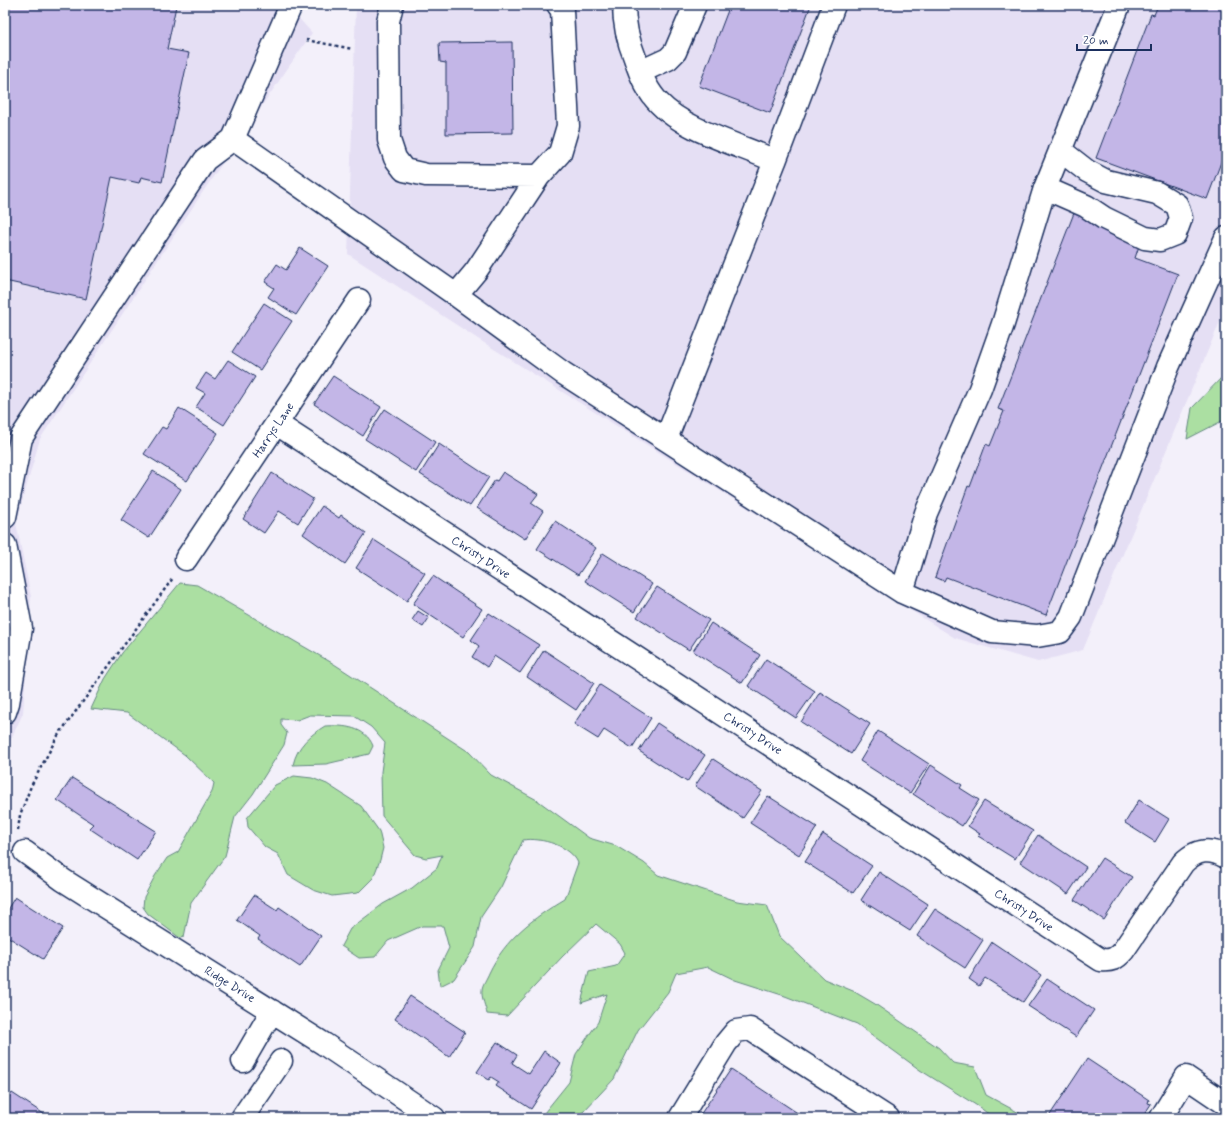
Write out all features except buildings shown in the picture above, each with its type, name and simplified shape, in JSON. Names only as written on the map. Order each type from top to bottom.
[{"type":"street","points":[[5,517],[21,438],[205,160],[234,139],[291,5]]},
{"type":"street","points":[[392,5],[388,21],[389,140],[395,158],[404,170],[426,175],[539,176]]},
{"type":"street","points":[[456,295],[476,271],[539,176],[560,153],[568,126],[562,10],[558,5]]},
{"type":"street","points":[[624,5],[626,30],[640,72],[652,94],[660,104],[678,118],[701,131],[775,161]]},
{"type":"street","points":[[640,72],[668,59],[675,52],[695,5]]},
{"type":"street","points":[[666,439],[775,161],[834,5]]},
{"type":"street","points":[[902,592],[926,513],[980,389],[1003,324],[1045,188],[1119,5]]},
{"type":"street","points":[[234,139],[456,295],[563,373],[902,592],[992,632],[1037,636],[1060,632],[1071,617],[1168,367],[1226,238]]},
{"type":"street","points":[[1045,188],[1086,206],[1104,218],[1145,238],[1160,240],[1175,234],[1181,218],[1177,205],[1157,193],[1106,181],[1087,171],[1060,150]]},
{"type":"street","name":"Harrys Lane","points":[[186,560],[360,300]]},
{"type":"street","name":"Christy Drive","points":[[277,424],[1101,960],[1109,961],[1117,958],[1190,856],[1209,850],[1226,857]]},
{"type":"street","points":[[5,545],[21,628],[8,703],[5,712]]},
{"type":"street","name":"Ridge Drive","points":[[26,852],[63,880],[272,1011],[434,1118]]},
{"type":"street","points":[[243,1061],[272,1011]]},
{"type":"street","points":[[680,1118],[726,1043],[736,1032],[750,1029],[888,1118]]},
{"type":"street","points":[[242,1118],[281,1061]]},
{"type":"street","points":[[1160,1118],[1186,1077],[1226,1104]]},
{"type":"path","points":[[306,40],[353,49]]},
{"type":"path","points":[[26,852],[19,836],[18,824],[24,805],[42,762],[73,713],[186,560]]},
{"type":"shaded area","points":[[5,5],[287,5],[312,33],[204,190],[40,439],[16,523],[31,597],[23,713],[5,752]]},
{"type":"shaded area","points":[[356,5],[1226,5],[1226,307],[1083,650],[1038,662],[955,638],[478,339],[348,254]]},
{"type":"green space","points":[[1226,373],[1226,423],[1222,421],[1187,439],[1192,408]]},
{"type":"green space","points":[[180,583],[197,585],[334,664],[469,752],[491,775],[537,800],[589,838],[616,846],[644,863],[658,875],[737,901],[767,905],[779,936],[824,979],[853,991],[875,1004],[939,1048],[953,1063],[975,1067],[986,1095],[1023,1115],[1023,1118],[994,1118],[920,1070],[857,1024],[785,996],[735,980],[708,967],[676,973],[668,992],[638,1030],[614,1079],[583,1112],[574,1118],[540,1118],[569,1082],[576,1054],[598,1022],[607,994],[581,1003],[589,972],[616,966],[625,953],[620,944],[596,924],[562,957],[507,1016],[487,1014],[482,996],[482,988],[496,961],[503,950],[521,930],[565,899],[578,863],[569,852],[562,847],[546,841],[530,839],[523,840],[501,887],[481,917],[475,947],[454,979],[440,986],[438,970],[449,948],[443,926],[422,926],[388,941],[375,957],[359,958],[341,946],[350,929],[383,904],[412,888],[437,868],[442,855],[426,858],[415,855],[382,816],[381,772],[385,743],[371,727],[354,716],[310,715],[297,720],[281,719],[281,725],[287,733],[284,745],[253,794],[235,817],[225,856],[191,903],[184,937],[180,938],[148,914],[143,907],[144,897],[167,858],[178,852],[212,792],[214,783],[185,755],[127,713],[91,709],[105,679],[122,653]]},
{"type":"green space","points":[[325,726],[354,728],[360,731],[370,740],[373,746],[369,754],[326,764],[293,765],[298,752],[305,742],[314,733]]},
{"type":"green space","points":[[294,776],[312,778],[327,784],[361,806],[379,831],[383,848],[380,860],[373,878],[358,893],[332,896],[313,890],[288,875],[278,854],[265,847],[248,827],[247,818],[275,785]]}]
